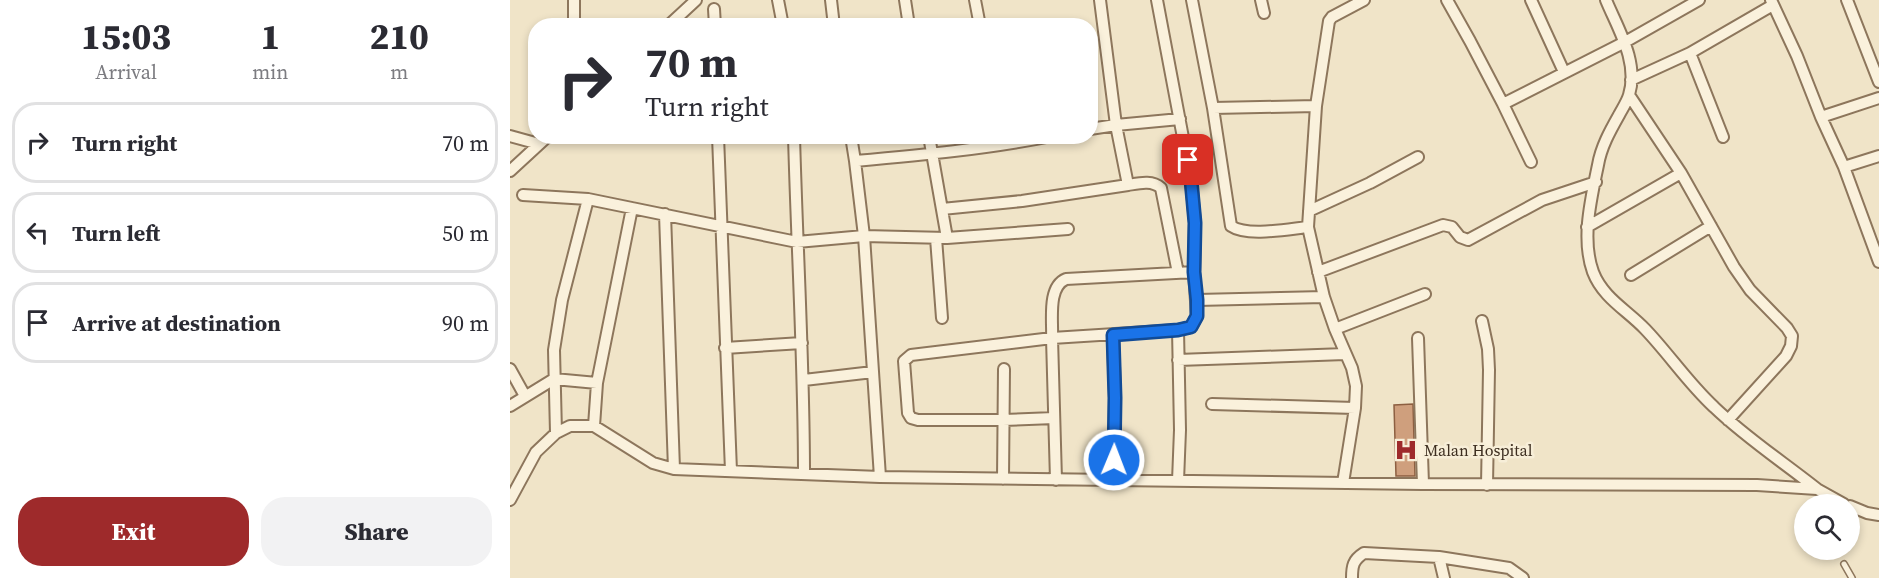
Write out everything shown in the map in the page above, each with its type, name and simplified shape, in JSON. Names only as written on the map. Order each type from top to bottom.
[{"type":"street","points":[[574,0],[574,18]]},
{"type":"street","points":[[677,18],[696,0]]},
{"type":"street","points":[[778,0],[781,18]]},
{"type":"street","points":[[831,0],[833,18]]},
{"type":"street","points":[[905,0],[908,18]]},
{"type":"street","points":[[975,0],[978,18]]},
{"type":"street","points":[[1100,0],[1116,125],[1128,184]]},
{"type":"street","points":[[1054,418],[918,420],[911,418],[908,413],[904,361],[911,355],[1052,338],[1178,330],[1191,327],[1195,322],[1197,300],[1192,191],[1157,0]]},
{"type":"street","points":[[1192,0],[1213,108],[1231,226],[1237,230],[1254,231],[1308,227]]},
{"type":"street","points":[[1261,0],[1264,13]]},
{"type":"street","points":[[1343,483],[1355,408],[1356,386],[1352,368],[1324,297],[1308,227],[1316,106],[1329,21],[1332,17],[1364,0]]},
{"type":"street","points":[[1446,0],[1470,40],[1531,162]]},
{"type":"street","points":[[1531,0],[1564,72]]},
{"type":"street","points":[[1606,0],[1625,42],[1631,67],[1631,80],[1629,95],[1605,142],[1598,164],[1587,227],[1588,253],[1594,274],[1609,298],[1645,329],[1691,384],[1728,420],[1826,494]]},
{"type":"street","points":[[1503,104],[1625,42],[1699,0]]},
{"type":"street","points":[[1847,0],[1879,82]]},
{"type":"street","points":[[1631,80],[1690,53],[1772,2],[1877,247],[1879,262]]},
{"type":"street","points":[[714,9],[715,18]]},
{"type":"street","points":[[1690,53],[1723,138]]},
{"type":"street","points":[[1629,95],[1681,173],[1734,267],[1750,290],[1792,336],[1791,346],[1786,356],[1728,420]]},
{"type":"street","points":[[1821,117],[1879,98]]},
{"type":"street","points":[[1213,108],[1316,106]]},
{"type":"street","points":[[1098,128],[1180,119]]},
{"type":"street","points":[[510,136],[528,138]]},
{"type":"street","points":[[510,171],[539,144]]},
{"type":"street","points":[[718,144],[731,471]]},
{"type":"street","points":[[794,144],[804,380],[804,474]]},
{"type":"street","points":[[852,144],[864,236],[880,477]]},
{"type":"street","points":[[930,144],[942,209],[942,318]]},
{"type":"street","points":[[855,161],[932,154],[986,144]]},
{"type":"street","points":[[1844,167],[1879,156]]},
{"type":"street","points":[[1309,211],[1370,183],[1418,157]]},
{"type":"street","points":[[1587,227],[1681,173]]},
{"type":"street","points":[[942,209],[1022,201],[1128,184],[1148,182],[1156,184],[1161,188],[1178,273]]},
{"type":"street","points":[[1318,272],[1443,225],[1452,227],[1460,237],[1468,240],[1542,200],[1596,182]]},
{"type":"street","points":[[523,195],[588,199],[797,242],[864,236],[942,238],[1068,229]]},
{"type":"street","points":[[556,433],[554,350],[562,300],[588,199]]},
{"type":"street","points":[[594,426],[597,382],[632,208]]},
{"type":"street","points":[[665,214],[674,469]]},
{"type":"street","points":[[1631,275],[1712,226]]},
{"type":"street","points":[[1056,480],[1053,292],[1060,282],[1066,279],[1194,272]]},
{"type":"street","points":[[1335,329],[1425,294]]},
{"type":"street","points":[[1197,300],[1324,297]]},
{"type":"street","points":[[1482,321],[1488,349],[1489,370],[1487,484]]},
{"type":"street","points":[[1178,330],[1180,430],[1178,481]]},
{"type":"street","points":[[1113,335],[1114,480]]},
{"type":"street","points":[[1418,338],[1423,484]]},
{"type":"street","points":[[725,348],[802,343]]},
{"type":"street","points":[[1178,360],[1345,354]]},
{"type":"street","points":[[510,369],[525,396]]},
{"type":"street","points":[[1003,479],[1004,369]]},
{"type":"street","points":[[804,380],[873,372]]},
{"type":"street","points":[[510,406],[554,379],[597,382]]},
{"type":"street","points":[[1212,404],[1355,408]]},
{"type":"street","points":[[510,500],[536,452],[556,433],[570,426],[594,426],[653,463],[674,469],[880,477],[1423,484],[1757,485],[1817,489]]},
{"type":"street","points":[[1860,510],[1879,515]]},
{"type":"street","points":[[1352,578],[1352,566],[1356,558],[1364,553],[1439,557],[1509,568],[1523,578]]},
{"type":"street","points":[[1439,557],[1444,578]]},
{"type":"lane","points":[[1844,564],[1852,578]]},
{"type":"building","points":[[1413,404],[1415,476],[1396,476],[1394,405]]},
{"type":"place","name":"Malan Hospital","points":[[1406,450]]},
{"type":"route","points":[[1114,460],[1113,335],[1178,330],[1191,327],[1197,316],[1194,272],[1195,223],[1188,160]]}]
